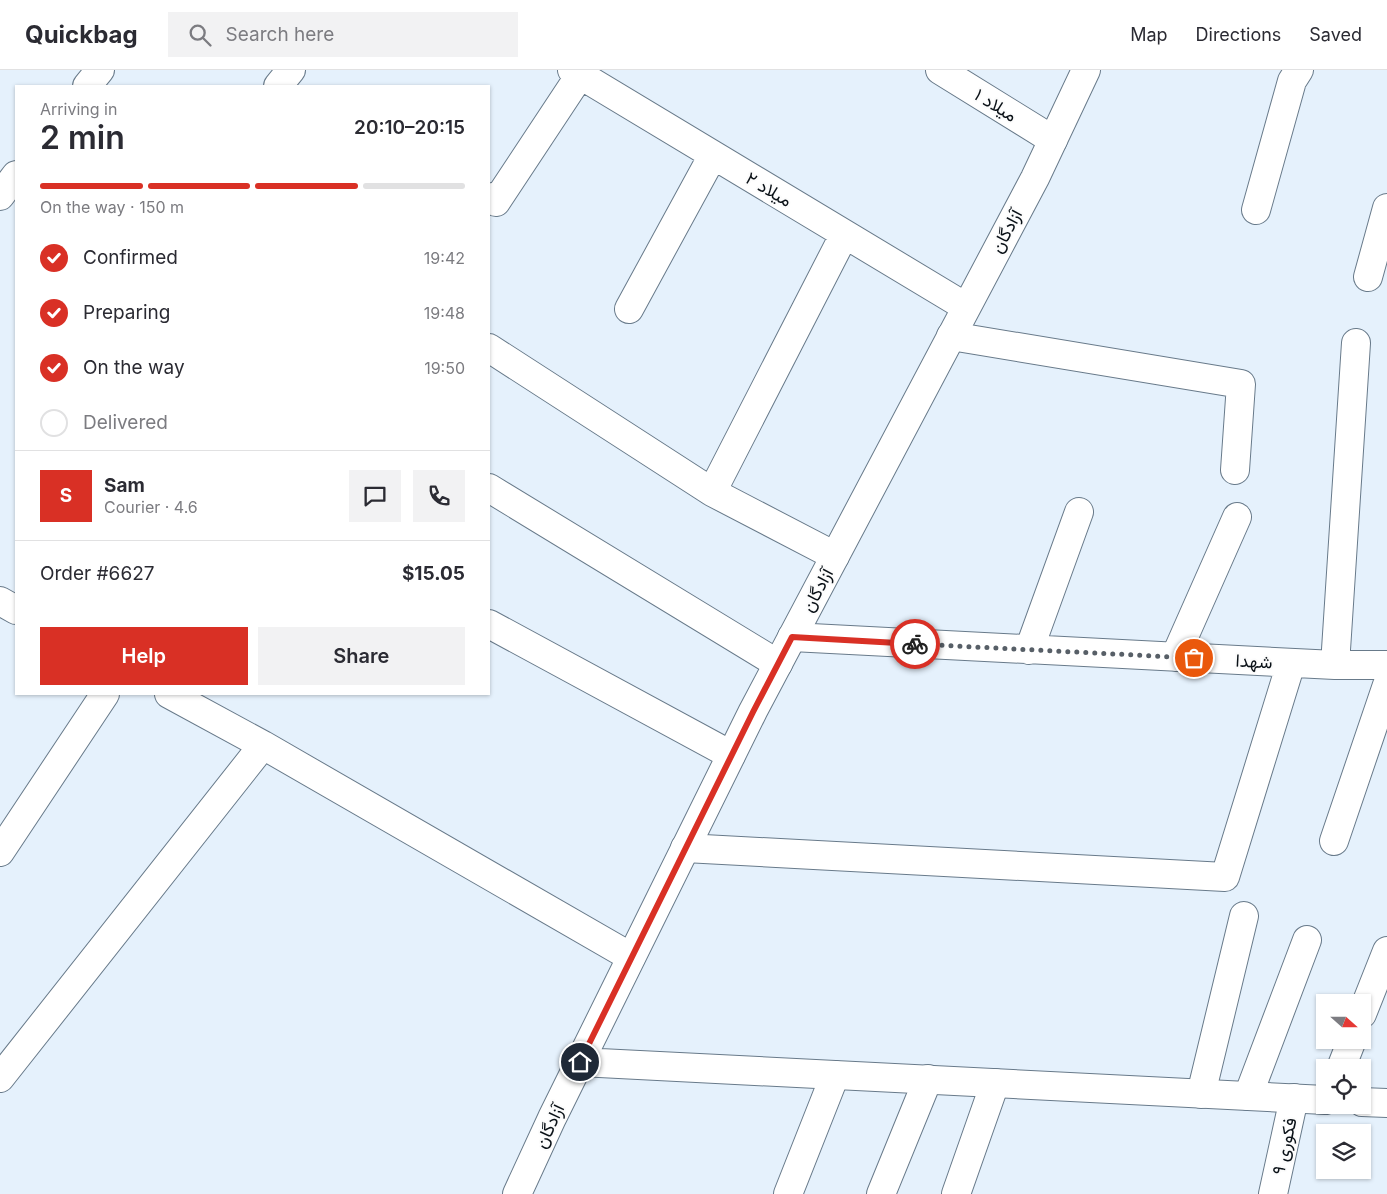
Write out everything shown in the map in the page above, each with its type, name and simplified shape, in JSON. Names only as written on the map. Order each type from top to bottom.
[{"type":"street","points":[[88,85],[100,70]]},
{"type":"street","points":[[279,85],[291,70]]},
{"type":"street","name":"میلاد ۱","points":[[940,70],[1053,140]]},
{"type":"street","name":"آزادگان","points":[[517,1194],[731,755],[1053,140],[1086,70]]},
{"type":"street","points":[[1256,210],[1292,81],[1299,70]]},
{"type":"street","points":[[490,198],[496,202],[576,72]]},
{"type":"street","name":"میلاد ۲","points":[[576,72],[966,307]]},
{"type":"street","points":[[629,309],[713,155]]},
{"type":"street","points":[[0,196],[15,176]]},
{"type":"street","points":[[1368,277],[1387,208]]},
{"type":"street","points":[[712,492],[844,235]]},
{"type":"street","points":[[951,336],[1241,384],[1235,470]]},
{"type":"street","points":[[1335,665],[1356,344]]},
{"type":"street","points":[[490,349],[712,492],[835,556]]},
{"type":"street","points":[[490,489],[778,664]]},
{"type":"street","points":[[1029,650],[1079,512]]},
{"type":"street","points":[[1175,657],[1237,517]]},
{"type":"street","points":[[0,601],[15,609]]},
{"type":"street","points":[[490,625],[731,755]]},
{"type":"street","name":"شهدا","points":[[792,637],[1291,663],[1387,665]]},
{"type":"street","points":[[685,848],[1225,877],[1291,663]]},
{"type":"street","points":[[1334,841],[1387,685]]},
{"type":"street","points":[[0,852],[104,695]]},
{"type":"street","points":[[171,695],[263,745],[632,957]]},
{"type":"street","points":[[0,1078],[263,745]]},
{"type":"street","points":[[1202,1094],[1244,916]]},
{"type":"street","points":[[1248,1096],[1307,940]]},
{"type":"street","points":[[1370,994],[1387,951]]},
{"type":"street","points":[[580,1062],[1316,1099]]},
{"type":"street","points":[[788,1194],[835,1075]]},
{"type":"street","points":[[881,1194],[928,1079]]},
{"type":"street","points":[[956,1194],[995,1083]]},
{"type":"street","name":"فکوری ۹","points":[[1273,1194],[1294,1098]]},
{"type":"street","points":[[1371,1102],[1387,1103]]},
{"type":"way so far","points":[[915,644],[1194,658]]},
{"type":"route","points":[[580,1062],[792,637],[915,644]]}]
